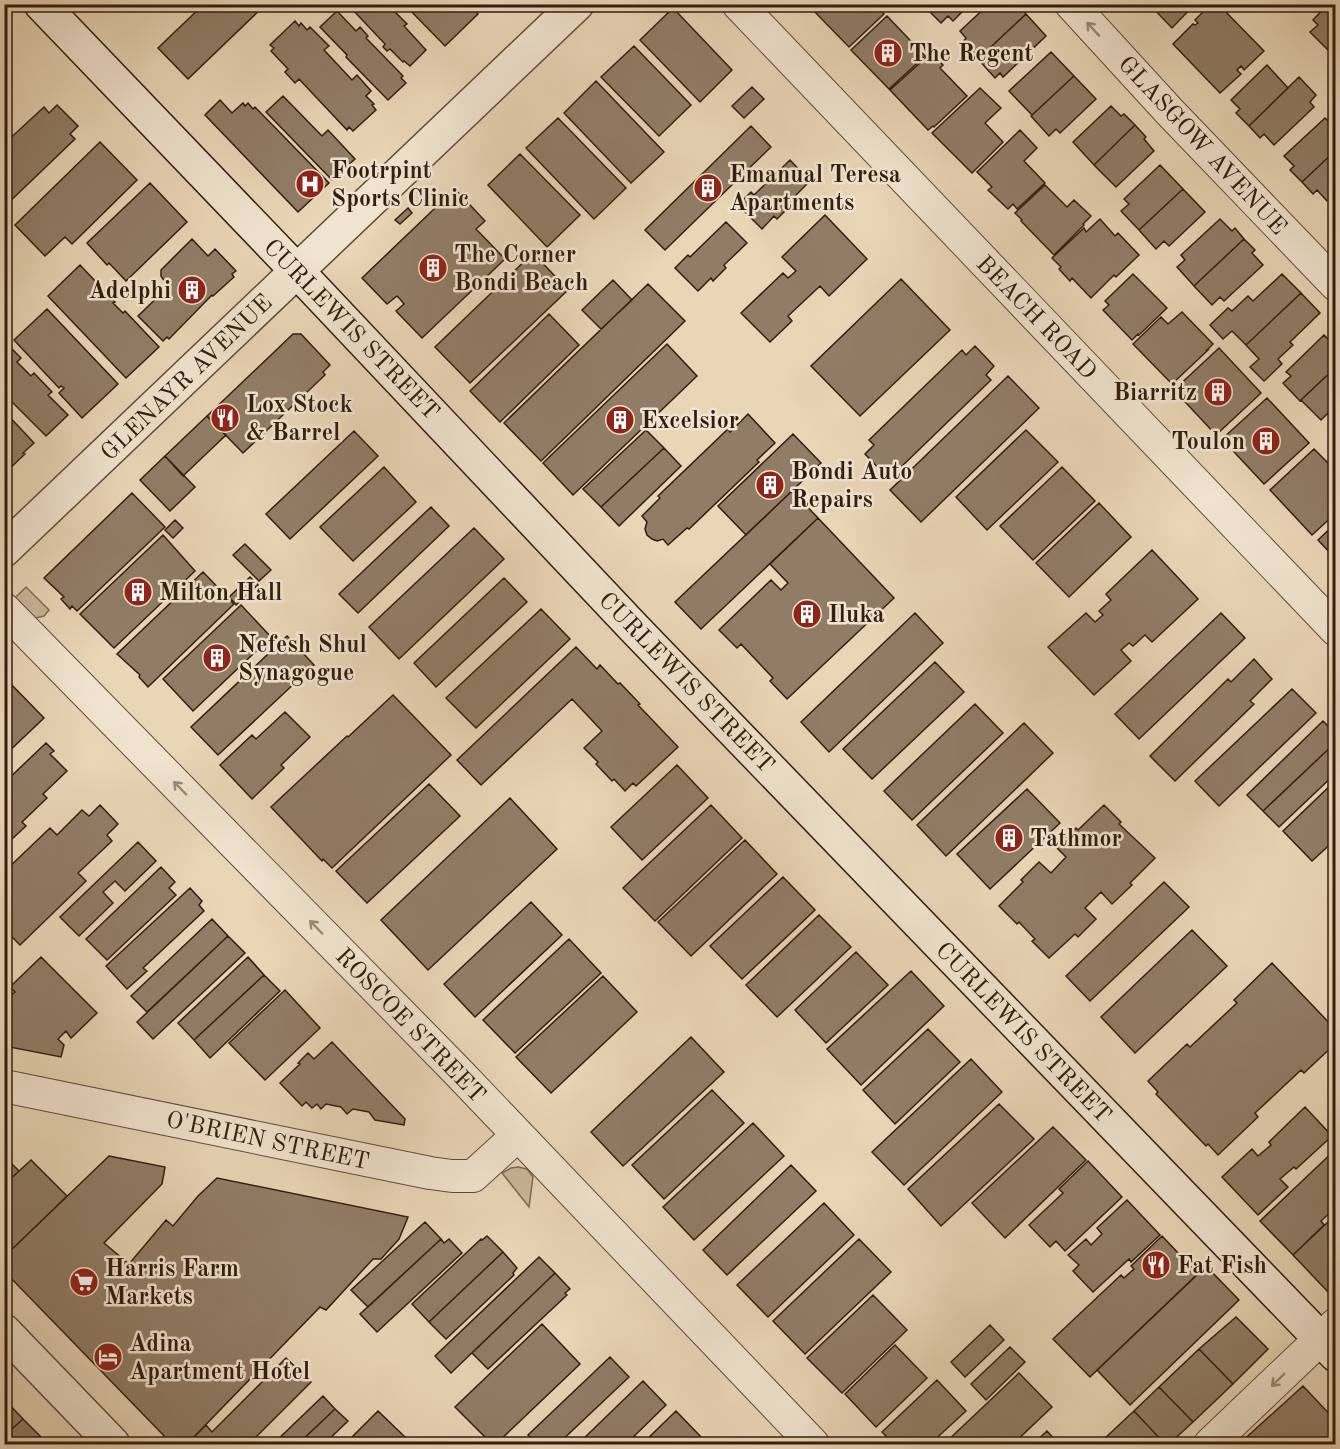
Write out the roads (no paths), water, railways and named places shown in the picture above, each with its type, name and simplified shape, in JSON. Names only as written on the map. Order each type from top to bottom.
[{"type":"main road","name":"CURLEWIS STREET","points":[[41,4],[634,628],[1330,1340]]},
{"type":"main road","name":"GLENAYR AVENUE","points":[[4,550],[577,4]]},
{"type":"main road","points":[[4,1331],[113,1444]]},
{"type":"street","name":"BEACH ROAD","points":[[738,4],[1335,630]]},
{"type":"street","name":"GLASGOW AVENUE","points":[[1071,4],[1169,111],[1335,285]]},
{"type":"street","name":"ROSCOE STREET","points":[[4,609],[457,1071],[813,1444]]},
{"type":"street","name":"O'BRIEN STREET","points":[[4,1086],[441,1175],[473,1176],[518,1135]]},
{"type":"street","points":[[1210,1444],[1330,1340]]},
{"type":"place","name":"The Regent","points":[[888,53]]},
{"type":"place","name":"Footrpint Sports Clinic","points":[[310,184]]},
{"type":"place","name":"Emanual Teresa Apartments","points":[[708,188]]},
{"type":"place","name":"The Corner Bondi Beach","points":[[433,268]]},
{"type":"place","name":"Adelphi","points":[[192,290]]},
{"type":"place","name":"Biarritz","points":[[1218,392]]},
{"type":"place","name":"Lox Stock & Barrel","points":[[225,418]]},
{"type":"place","name":"Excelsior","points":[[620,420]]},
{"type":"place","name":"Toulon","points":[[1266,441]]},
{"type":"place","name":"Bondi Auto Repairs","points":[[770,485]]},
{"type":"place","name":"Milton Hall","points":[[138,592]]},
{"type":"place","name":"Iluka","points":[[807,614]]},
{"type":"place","name":"Nefesh Shul Synagogue","points":[[217,658]]},
{"type":"place","name":"Tathmor","points":[[1009,838]]},
{"type":"place","name":"Fat Fish","points":[[1156,1265]]},
{"type":"place","name":"Harris Farm Markets","points":[[84,1282]]},
{"type":"place","name":"Adina Apartment Hotel","points":[[108,1357]]}]
